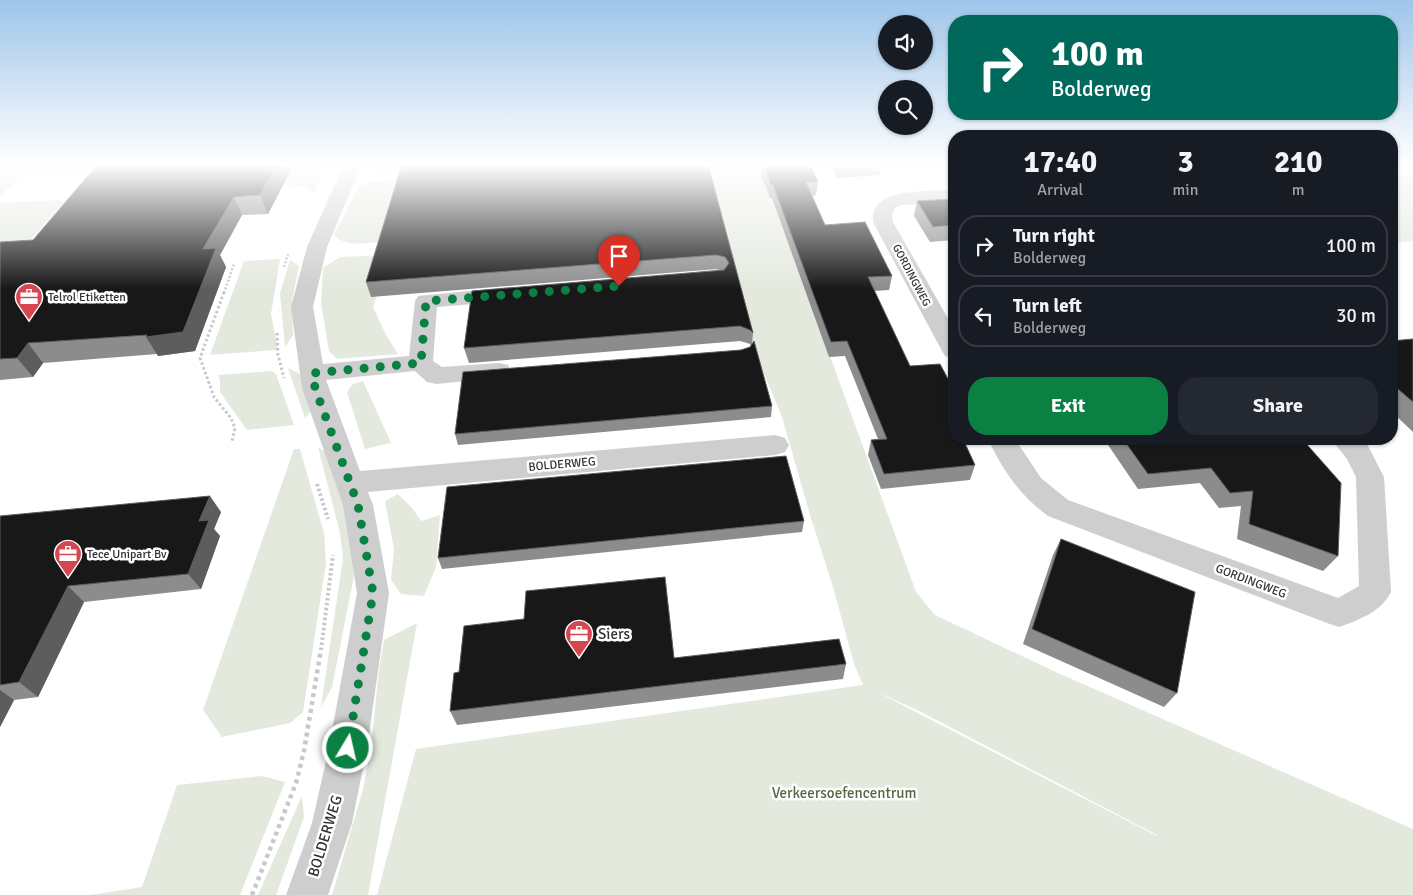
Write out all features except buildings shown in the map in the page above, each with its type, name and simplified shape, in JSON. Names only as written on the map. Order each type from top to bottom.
[{"type":"street","name":"BOLDERWEG","points":[[307,895],[332,823],[348,748],[373,593],[358,505],[315,388],[302,307],[317,247],[334,206]]},
{"type":"street","name":"GORDINGWEG","points":[[885,206],[882,215],[883,222],[948,340]]},
{"type":"street","points":[[421,363],[426,301],[532,292]]},
{"type":"street","points":[[313,373],[421,363],[436,376],[525,369]]},
{"type":"street","name":"BOLDERWEG","points":[[350,482],[775,445]]},
{"type":"street","name":"GORDINGWEG","points":[[1004,445],[1023,478],[1040,497],[1058,508],[1339,613],[1361,603],[1375,592],[1370,477],[1358,453],[1351,445]]},
{"type":"path","points":[[284,269],[285,259],[291,248]]},
{"type":"path","points":[[232,441],[235,428],[231,418],[214,397],[200,358],[234,264]]},
{"type":"path","points":[[277,326],[278,355],[287,388]]},
{"type":"path","points":[[316,480],[329,524]]},
{"type":"path","points":[[252,895],[296,783],[304,751],[320,664],[334,561],[333,552]]},
{"type":"green space","points":[[0,206],[61,206],[18,254],[0,255]]},
{"type":"green space","points":[[349,206],[400,206],[391,241],[353,243],[346,242],[334,235]]},
{"type":"green space","name":"Verkeersoefencentrum","points":[[687,206],[775,206],[916,592],[935,615],[1058,673],[1413,829],[1413,895],[377,895],[416,749],[863,685],[854,664],[782,417],[747,333],[698,273]],"holes":[[[877,692],[919,711],[1157,836]]]},
{"type":"green space","points":[[1398,206],[1413,206],[1413,241],[1398,242]]},
{"type":"green space","points":[[390,255],[373,307],[386,335],[398,354],[337,359],[329,351],[321,303],[323,268],[340,257]]},
{"type":"green space","points":[[280,259],[271,314],[278,350],[210,355],[244,261]]},
{"type":"green space","points":[[290,260],[299,266],[292,300],[293,335],[285,347],[280,293]]},
{"type":"green space","points":[[288,368],[302,375],[312,409],[305,418]]},
{"type":"green space","points":[[271,371],[276,374],[294,425],[247,430],[220,392],[218,375]]},
{"type":"green space","points":[[363,381],[391,443],[365,449],[347,392],[353,384]]},
{"type":"green space","points":[[318,447],[329,454],[347,514],[354,576],[332,687],[321,707],[343,558],[340,533]]},
{"type":"green space","points":[[294,449],[300,449],[324,533],[326,563],[303,712],[290,723],[222,737],[203,710]]},
{"type":"green space","points":[[398,494],[413,509],[421,521],[440,515],[436,567],[424,596],[401,594],[391,580],[394,549],[385,501]]},
{"type":"green space","points":[[417,623],[368,895],[332,895],[363,789],[371,749],[379,669],[384,640]]},
{"type":"green space","points":[[262,776],[285,782],[240,895],[91,895],[142,887],[177,785]]},
{"type":"green space","points":[[302,796],[304,817],[276,895],[258,895]]},
{"type":"place","name":"Telrol Etiketten","points":[[29,321]]},
{"type":"place","name":"Tece Unipart Bv","points":[[68,578]]},
{"type":"place","name":"Siers","points":[[579,658]]},
{"type":"route","points":[[348,748],[373,593],[358,505],[315,388],[313,373],[421,363],[426,301],[619,286]]}]
